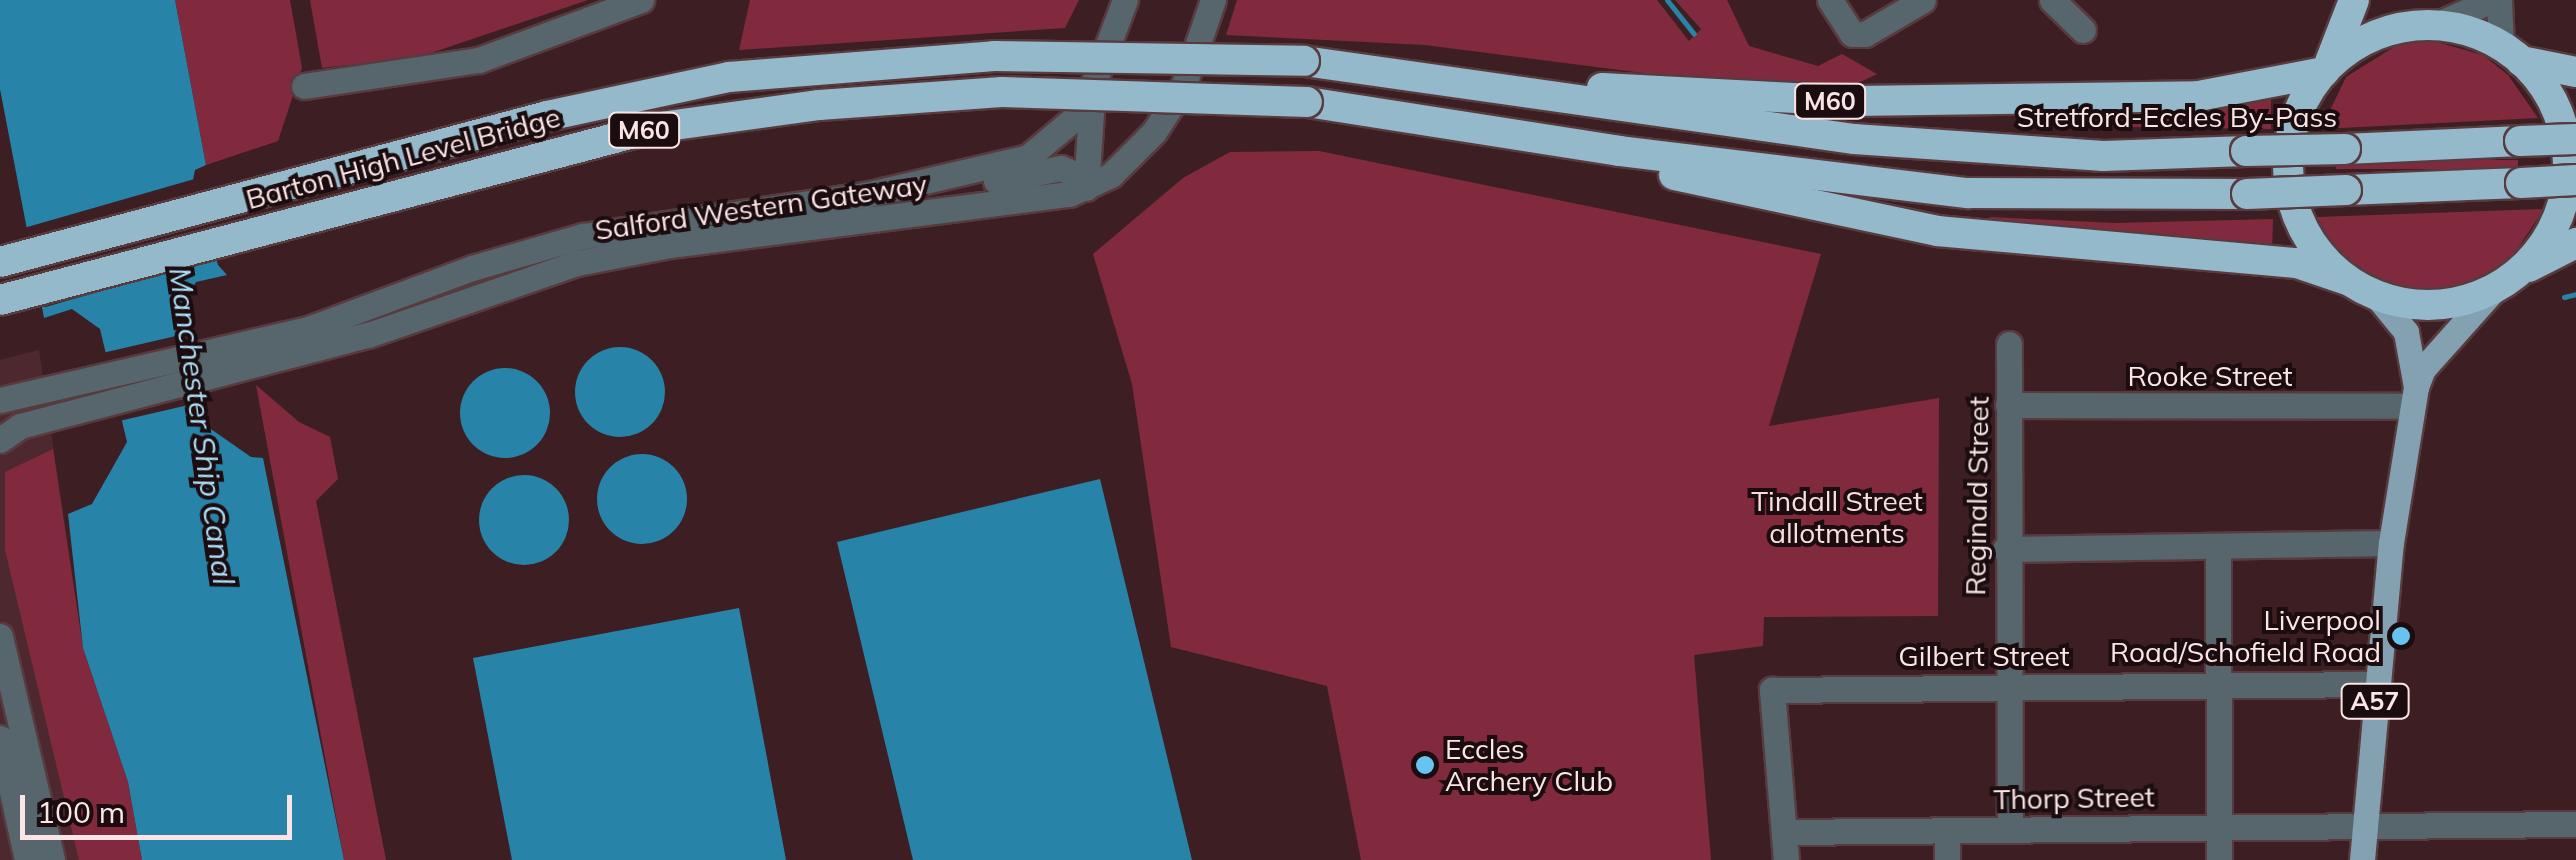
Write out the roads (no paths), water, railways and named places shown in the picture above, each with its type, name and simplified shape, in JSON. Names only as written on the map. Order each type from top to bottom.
[{"type":"highway","name":"A57","points":[[2325,70],[2379,34],[2425,17],[2511,54],[2560,118],[2567,170],[2548,236],[2505,281],[2435,305],[2375,294],[2347,280],[2310,241],[2288,174],[2295,122],[2325,70],[2354,0]]},
{"type":"highway","points":[[2511,54],[2576,72]]},
{"type":"highway","name":"Barton High Level Bridge","points":[[0,262],[528,121],[729,77],[994,56],[1304,61]]},
{"type":"highway","name":"Stretford-Eccles By-Pass","points":[[1304,61],[1854,139],[2103,156],[2576,138]]},
{"type":"highway","name":"M60","points":[[1400,73],[1835,101],[2199,96],[2261,89],[2325,70]]},
{"type":"highway","name":"Barton High Level Bridge","points":[[0,300],[653,128],[819,105],[1002,92],[1308,102],[1448,119]]},
{"type":"highway","name":"M60","points":[[1448,119],[1907,226],[2297,263],[2347,280]]},
{"type":"highway","name":"M60","points":[[1448,119],[1620,152],[1968,193],[2247,194],[2576,180]]},
{"type":"highway","points":[[2505,281],[2576,244]]},
{"type":"main road","name":"A57","points":[[2362,860],[2391,543],[2414,397],[2423,370],[2505,281]]},
{"type":"main road","name":"A57","points":[[2375,294],[2406,332],[2414,397]]},
{"type":"street","points":[[304,86],[479,60],[641,0]]},
{"type":"street","name":"Salford Western Gateway","points":[[207,368],[472,268],[583,236],[915,184],[1032,155],[1074,123],[1125,0]]},
{"type":"street","name":"Salford Western Gateway","points":[[0,400],[102,392],[368,335],[577,263],[670,244],[1032,202],[1086,188],[1128,162],[1154,132],[1182,87],[1213,0]]},
{"type":"street","points":[[1830,0],[1852,34],[1865,34],[1923,0]]},
{"type":"street","points":[[2052,0],[2083,30]]},
{"type":"street","points":[[2425,17],[2495,0],[2511,54]]},
{"type":"street","points":[[1086,188],[1093,83]]},
{"type":"street","points":[[915,184],[958,189],[1061,168],[1086,188]]},
{"type":"street","name":"Reginald Street","points":[[2009,344],[2004,550],[2010,828]]},
{"type":"street","name":"Salford Western Gateway","points":[[49,418],[102,392]]},
{"type":"street","name":"Rooke Street","points":[[2008,405],[2414,397]]},
{"type":"street","points":[[0,418],[30,413],[49,418]]},
{"type":"street","points":[[0,440],[49,418]]},
{"type":"street","points":[[2004,550],[2391,543]]},
{"type":"street","points":[[2218,546],[2219,860]]},
{"type":"street","points":[[0,636],[52,860]]},
{"type":"street","name":"Gilbert Street","points":[[1784,832],[1772,690],[2376,684]]},
{"type":"street","points":[[0,738],[27,860]]},
{"type":"street","name":"Thorp Street","points":[[1784,832],[2576,824]]},
{"type":"street","points":[[1947,830],[1947,860]]},
{"type":"street","points":[[1784,832],[1786,860]]},
{"type":"water","name":"Manchester Ship Canal","points":[[0,0],[175,0],[206,165],[195,170],[193,180],[218,265],[227,275],[196,282],[179,313],[205,425],[251,457],[263,458],[344,860],[142,860],[128,782],[83,648],[68,514],[92,504],[127,442],[100,329],[72,309],[44,318],[0,89]]},
{"type":"water","points":[[620,347],[652,360],[665,392],[652,424],[620,437],[588,424],[575,392],[588,360]]},
{"type":"water","points":[[505,368],[537,381],[550,413],[537,445],[505,458],[473,445],[460,413],[473,381]]},
{"type":"water","points":[[642,454],[674,467],[687,499],[674,531],[642,544],[610,531],[597,499],[610,467]]},
{"type":"water","points":[[524,475],[556,488],[569,520],[556,552],[524,565],[492,552],[479,520],[492,488]]},
{"type":"water","points":[[1100,479],[1192,860],[913,860],[837,542]]},
{"type":"water","points":[[739,608],[786,860],[512,860],[473,658]]},
{"type":"waterway","points":[[1667,0],[1694,34]]},
{"type":"waterway","points":[[2564,297],[2576,294]]},
{"type":"place","name":"Liverpool Road/Schofield Road","points":[[2401,636]]},
{"type":"place","name":"Eccles Archery Club","points":[[1425,765]]},
{"type":"park label","name":"Tindall Street allotments","points":[[1837,517]]}]
